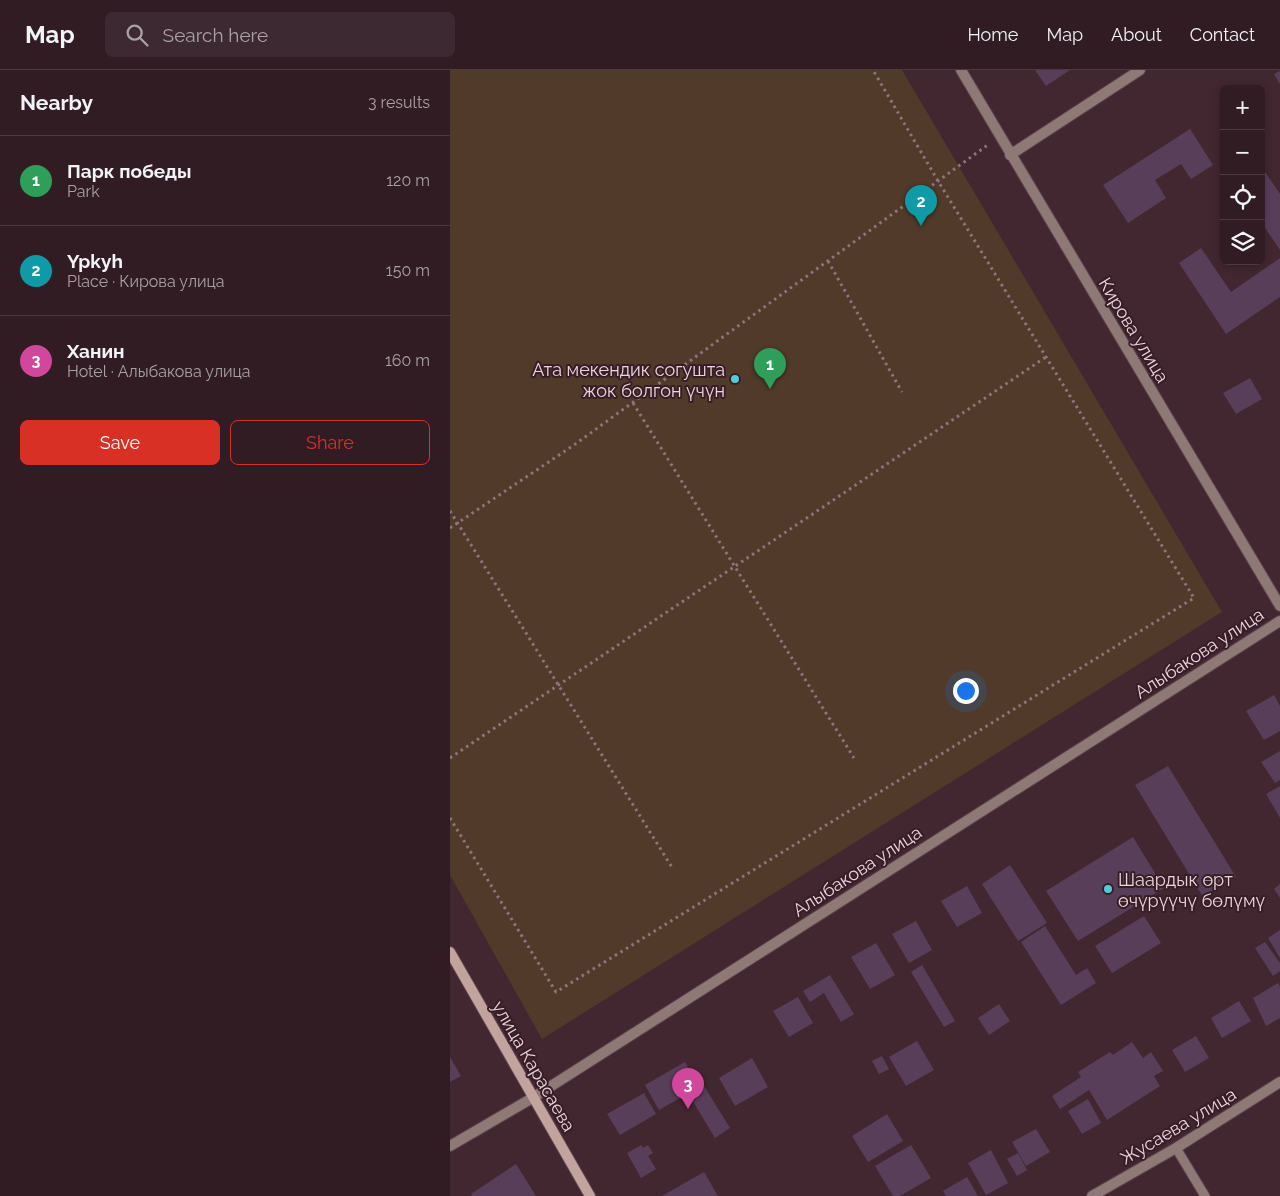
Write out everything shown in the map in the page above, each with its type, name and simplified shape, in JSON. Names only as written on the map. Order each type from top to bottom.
[{"type":"main road","name":"улица Карасаева","points":[[450,952],[590,1196]]},
{"type":"street","name":"Кирова улица","points":[[961,70],[1280,606]]},
{"type":"street","points":[[1010,155],[1140,70]]},
{"type":"street","name":"Алыбакова улица","points":[[450,1146],[534,1097],[1280,621]]},
{"type":"street","name":"Жусаева улица","points":[[1092,1196],[1176,1148],[1280,1082]]},
{"type":"lane","points":[[1176,1148],[1205,1196]]},
{"type":"path","points":[[450,818],[556,992],[1194,598],[938,181],[873,70]]},
{"type":"path","points":[[450,528],[544,466],[633,403],[999,136]]},
{"type":"path","points":[[828,261],[902,392]]},
{"type":"path","points":[[450,758],[1046,357]]},
{"type":"path","points":[[633,403],[854,758]]},
{"type":"path","points":[[450,512],[673,869]]},
{"type":"shaded area","points":[[450,70],[902,70],[1222,612],[542,1039],[450,875]]},
{"type":"building","points":[[1035,70],[1070,70],[1046,86]]},
{"type":"building","points":[[1280,71],[1280,84],[1274,74]]},
{"type":"building","points":[[1190,129],[1213,165],[1191,179],[1181,164],[1155,180],[1166,198],[1128,223],[1103,185]]},
{"type":"building","points":[[1265,172],[1280,194],[1280,250],[1265,228]]},
{"type":"building","points":[[1201,248],[1231,292],[1280,258],[1280,297],[1226,334],[1179,263]]},
{"type":"building","points":[[1250,378],[1262,399],[1236,414],[1223,393]]},
{"type":"building","points":[[1274,695],[1280,706],[1280,731],[1264,740],[1246,711]]},
{"type":"building","points":[[1280,751],[1280,780],[1275,783],[1261,762]]},
{"type":"building","points":[[1168,766],[1236,877],[1203,897],[1135,785]]},
{"type":"building","points":[[1280,786],[1280,818],[1266,794]]},
{"type":"building","points":[[1133,837],[1164,888],[1078,941],[1046,891]]},
{"type":"building","points":[[1010,865],[1047,923],[1018,941],[982,884]]},
{"type":"building","points":[[1280,884],[1280,898],[1274,889]]},
{"type":"building","points":[[967,886],[982,913],[957,927],[941,901]]},
{"type":"building","points":[[1144,916],[1161,943],[1112,973],[1095,946]]},
{"type":"building","points":[[916,921],[932,950],[909,963],[892,934]]},
{"type":"building","points":[[1045,926],[1076,975],[1087,968],[1096,983],[1061,1005],[1021,942]]},
{"type":"building","points":[[1280,930],[1280,958],[1268,938]]},
{"type":"building","points":[[1265,942],[1280,963],[1280,971],[1273,976],[1255,948]]},
{"type":"building","points":[[876,943],[895,975],[870,989],[851,957]]},
{"type":"building","points":[[922,965],[955,1021],[944,1027],[911,972]]},
{"type":"building","points":[[830,975],[854,1014],[841,1022],[824,993],[810,1002],[803,991]]},
{"type":"building","points":[[1278,983],[1280,987],[1280,1018],[1266,1026],[1253,998]]},
{"type":"building","points":[[798,997],[813,1023],[789,1037],[773,1011]]},
{"type":"building","points":[[1239,1001],[1251,1021],[1222,1038],[1211,1018]]},
{"type":"building","points":[[999,1004],[1010,1021],[989,1035],[978,1018]]},
{"type":"building","points":[[1196,1036],[1209,1058],[1185,1072],[1172,1050]]},
{"type":"building","points":[[917,1041],[934,1070],[906,1086],[889,1057]]},
{"type":"building","points":[[1132,1042],[1143,1058],[1151,1052],[1163,1071],[1154,1076],[1160,1086],[1107,1120],[1089,1090],[1060,1109],[1052,1096],[1081,1077],[1078,1072],[1110,1052],[1113,1055]]},
{"type":"building","points":[[882,1056],[889,1069],[879,1074],[872,1061]]},
{"type":"building","points":[[450,1057],[461,1076],[450,1082]]},
{"type":"building","points":[[752,1058],[768,1087],[735,1106],[719,1078]]},
{"type":"building","points":[[685,1062],[699,1087],[659,1110],[645,1085]]},
{"type":"building","points":[[704,1086],[730,1128],[715,1138],[689,1095]]},
{"type":"building","points":[[644,1093],[656,1114],[620,1135],[607,1114]]},
{"type":"building","points":[[1088,1099],[1101,1123],[1082,1134],[1068,1111]]},
{"type":"building","points":[[887,1114],[903,1141],[868,1162],[852,1136]]},
{"type":"building","points":[[1036,1129],[1050,1152],[1026,1166],[1012,1142]]},
{"type":"building","points":[[641,1145],[643,1148],[648,1145],[653,1153],[648,1156],[656,1169],[641,1178],[627,1153]]},
{"type":"building","points":[[911,1145],[931,1178],[900,1196],[893,1196],[875,1166]]},
{"type":"building","points":[[991,1150],[1008,1183],[986,1195],[968,1163]]},
{"type":"building","points":[[1018,1153],[1027,1170],[1017,1176],[1007,1159]]},
{"type":"building","points":[[516,1164],[536,1196],[472,1196],[471,1194]]},
{"type":"building","points":[[704,1172],[718,1196],[662,1196]]},
{"type":"building","points":[[967,1177],[978,1196],[946,1196],[943,1191]]},
{"type":"place","name":"Ypkyh","points":[[921,226]]},
{"type":"place","name":"Ата мекендик согушта жок болгон үчүн","points":[[735,379]]},
{"type":"place","name":"Парк победы","points":[[770,389]]},
{"type":"place","name":"Шаардык өрт өчүрүүчү бөлүмү","points":[[1108,889]]},
{"type":"place","name":"Ханин","points":[[688,1109]]}]
